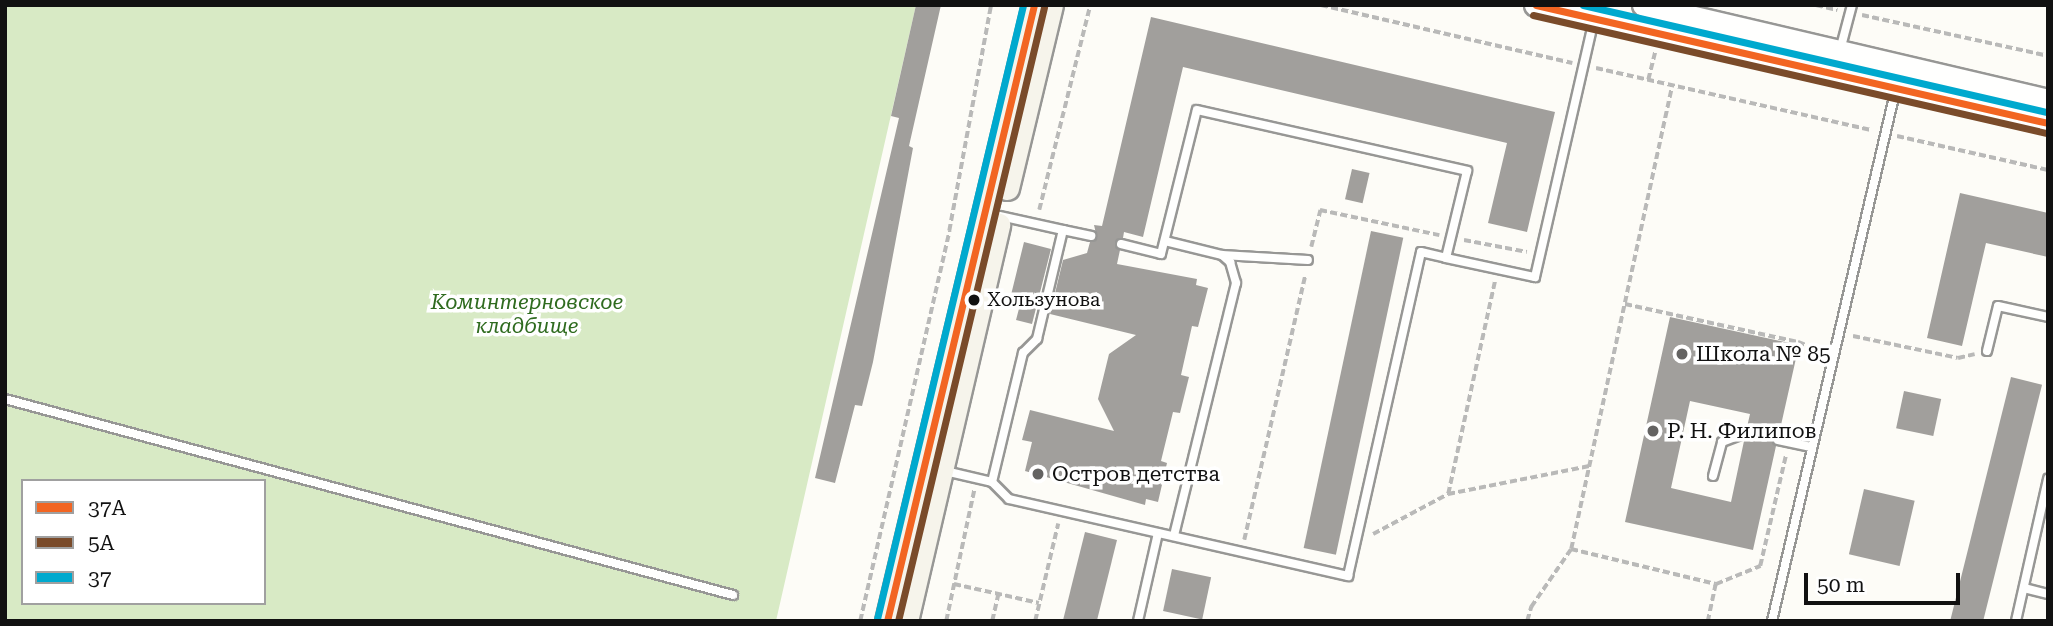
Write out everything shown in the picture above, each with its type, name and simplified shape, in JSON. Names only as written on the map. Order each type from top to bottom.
[{"type":"main road","points":[[906,621],[1000,216],[1037,6]]},
{"type":"main road","points":[[887,621],[1037,6]]},
{"type":"street","points":[[1535,5],[2048,123]]},
{"type":"street","points":[[1643,5],[2048,100]]},
{"type":"lane","points":[[1834,74],[1851,9]]},
{"type":"lane","points":[[941,470],[992,482],[1009,499],[1348,576],[1421,252],[1535,277],[1594,19]]},
{"type":"lane","points":[[1772,621],[1896,88]]},
{"type":"lane","points":[[1121,244],[1161,254],[1197,110],[1467,171],[1446,258]]},
{"type":"lane","points":[[1000,216],[1091,236]]},
{"type":"lane","points":[[992,482],[1023,353],[1037,339],[1063,230]]},
{"type":"lane","points":[[1165,241],[1222,255],[1308,260]]},
{"type":"lane","points":[[1174,536],[1236,283],[1230,262],[1222,255]]},
{"type":"lane","points":[[1987,351],[1998,306],[2048,317]]},
{"type":"lane","points":[[5,399],[733,595]]},
{"type":"lane","points":[[1713,477],[1722,442],[1746,433]]},
{"type":"lane","points":[[1778,440],[1812,447]]},
{"type":"lane","points":[[2016,621],[2048,480]]},
{"type":"lane","points":[[1138,621],[1158,533]]},
{"type":"lane","points":[[2024,588],[2048,594]]},
{"type":"path","points":[[860,621],[949,231],[992,5]]},
{"type":"path","points":[[1036,224],[1090,5]]},
{"type":"path","points":[[1321,5],[2048,170]]},
{"type":"path","points":[[1816,5],[1851,9],[2048,56]]},
{"type":"path","points":[[1568,75],[1571,63]]},
{"type":"path","points":[[1527,621],[1531,607],[1571,549],[1672,86]]},
{"type":"path","points":[[1241,551],[1320,209],[1526,254],[1529,241]]},
{"type":"path","points":[[1448,494],[1498,269]]},
{"type":"path","points":[[1625,303],[1798,342],[1834,355]]},
{"type":"path","points":[[1839,333],[1958,358],[1987,351]]},
{"type":"path","points":[[1571,549],[1716,584],[1760,566],[1788,442]]},
{"type":"path","points":[[1355,543],[1448,494],[1589,466]]},
{"type":"path","points":[[946,621],[977,478]]},
{"type":"path","points":[[1035,621],[1061,511]]},
{"type":"path","points":[[954,584],[1039,603]]},
{"type":"path","points":[[1707,621],[1716,584]]},
{"type":"path","points":[[992,621],[998,594]]},
{"type":"green space","name":"Коминтерновское кладбище","points":[[5,5],[916,5],[776,621],[5,621]]},
{"type":"building","points":[[916,5],[941,5],[909,146],[913,148],[873,362],[862,406],[855,405],[835,483],[815,478],[899,118],[891,116]]},
{"type":"building","points":[[1151,17],[1555,112],[1527,232],[1488,223],[1507,143],[1183,67],[1143,237],[1124,232],[1123,238],[1115,243],[1120,250],[1117,264],[1197,279],[1196,285],[1208,288],[1198,327],[1192,326],[1181,375],[1189,377],[1180,413],[1173,412],[1161,461],[1167,463],[1158,502],[1146,499],[1145,505],[1025,471],[1032,442],[1022,440],[1030,410],[1114,431],[1098,399],[1109,354],[1136,335],[1050,314],[1063,260],[1087,253],[1090,242],[1097,238],[1094,225],[1102,226]]},
{"type":"building","points":[[1352,169],[1370,173],[1363,203],[1345,199]]},
{"type":"building","points":[[1960,193],[2048,213],[2048,257],[1986,243],[1962,346],[1927,338]]},
{"type":"building","points":[[1371,231],[1403,238],[1336,555],[1304,548]]},
{"type":"building","points":[[1024,242],[1051,249],[1032,324],[1016,320],[1021,301],[1010,299]]},
{"type":"building","points":[[1670,317],[1799,345],[1779,434],[1772,438],[1776,446],[1753,550],[1625,522]],"holes":[[[1690,401],[1750,414],[1747,427],[1752,435],[1744,441],[1731,502],[1671,488]]]},
{"type":"building","points":[[2011,377],[2042,385],[1983,621],[1951,620]]},
{"type":"building","points":[[1904,391],[1941,399],[1933,436],[1896,428]]},
{"type":"building","points":[[1864,489],[1915,501],[1900,566],[1849,554]]},
{"type":"building","points":[[1085,532],[1117,540],[1097,621],[1063,620]]},
{"type":"building","points":[[1172,569],[1211,577],[1202,619],[1163,611]]},
{"type":"transit line","name":"37","points":[[877,619],[1023,5]]},
{"type":"transit line","name":"37А","points":[[887,621],[1034,5]]},
{"type":"transit line","name":"37А","points":[[1536,5],[2048,123]]},
{"type":"transit line","name":"37","points":[[1583,5],[2048,112]]},
{"type":"transit line","name":"5А","points":[[898,621],[1044,7]]},
{"type":"transit line","name":"5А","points":[[1533,15],[2046,133]]},
{"type":"place","name":"Хользунова","points":[[974,300]]},
{"type":"place","name":"Школа № 85","points":[[1682,354]]},
{"type":"place","name":"Р. Н. Филипов","points":[[1653,431]]},
{"type":"place","name":"Остров детства","points":[[1038,474]]}]
